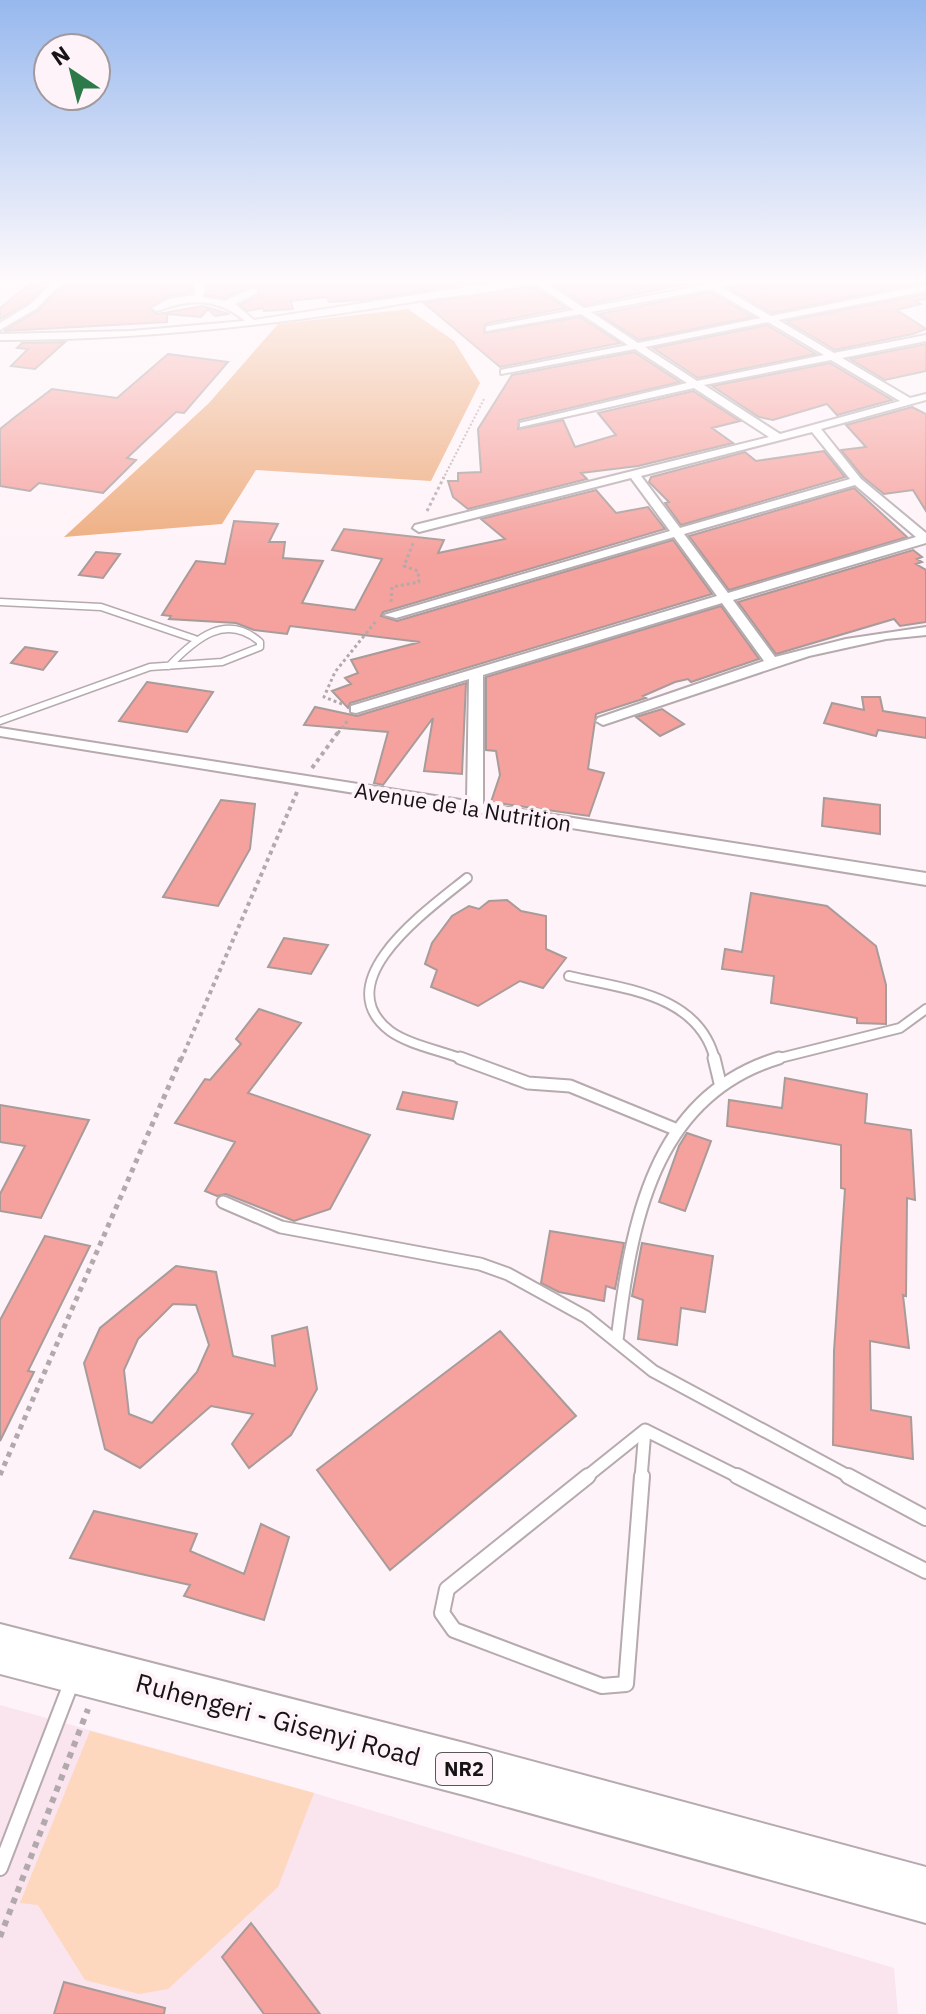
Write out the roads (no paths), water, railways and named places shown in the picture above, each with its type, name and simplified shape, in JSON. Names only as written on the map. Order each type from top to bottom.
[{"type":"highway","name":"Ruhengeri - Gisenyi Road","points":[[0,1649],[90,1670],[926,1895]]},
{"type":"street","points":[[680,374],[778,438]]},
{"type":"street","points":[[524,425],[744,374]]},
{"type":"street","points":[[861,374],[908,401]]},
{"type":"street","points":[[419,528],[815,429],[926,397]]},
{"type":"street","points":[[815,429],[857,481],[925,538]]},
{"type":"street","points":[[634,474],[774,665]]},
{"type":"street","points":[[391,615],[857,481]]},
{"type":"street","points":[[356,709],[723,595],[925,538]]},
{"type":"street","points":[[603,721],[865,638],[926,631]]},
{"type":"street","points":[[475,809],[476,673]]},
{"type":"street","name":"Avenue de la Nutrition","points":[[0,732],[926,879]]},
{"type":"lane","points":[[0,602],[101,607],[195,639]]},
{"type":"lane","points":[[0,721],[150,667],[169,666],[237,658],[260,647],[254,635],[220,628],[195,639],[169,666]]},
{"type":"lane","points":[[467,878],[415,921],[383,955],[369,986],[371,1011],[391,1032],[528,1083],[570,1086],[675,1129]]},
{"type":"lane","points":[[569,976],[669,1004],[694,1019],[707,1036],[720,1083]]},
{"type":"lane","points":[[617,1340],[622,1291],[642,1207],[675,1129],[720,1083],[750,1067],[807,1049],[885,1033],[907,1025],[926,1009]]},
{"type":"lane","points":[[223,1202],[281,1227],[480,1264],[508,1274],[586,1317],[653,1371],[926,1518]]},
{"type":"lane","points":[[645,1430],[626,1684],[602,1686],[454,1630],[442,1613],[447,1589],[645,1430]]},
{"type":"lane","points":[[645,1430],[926,1571]]},
{"type":"lane","points":[[0,1868],[90,1670]]}]
